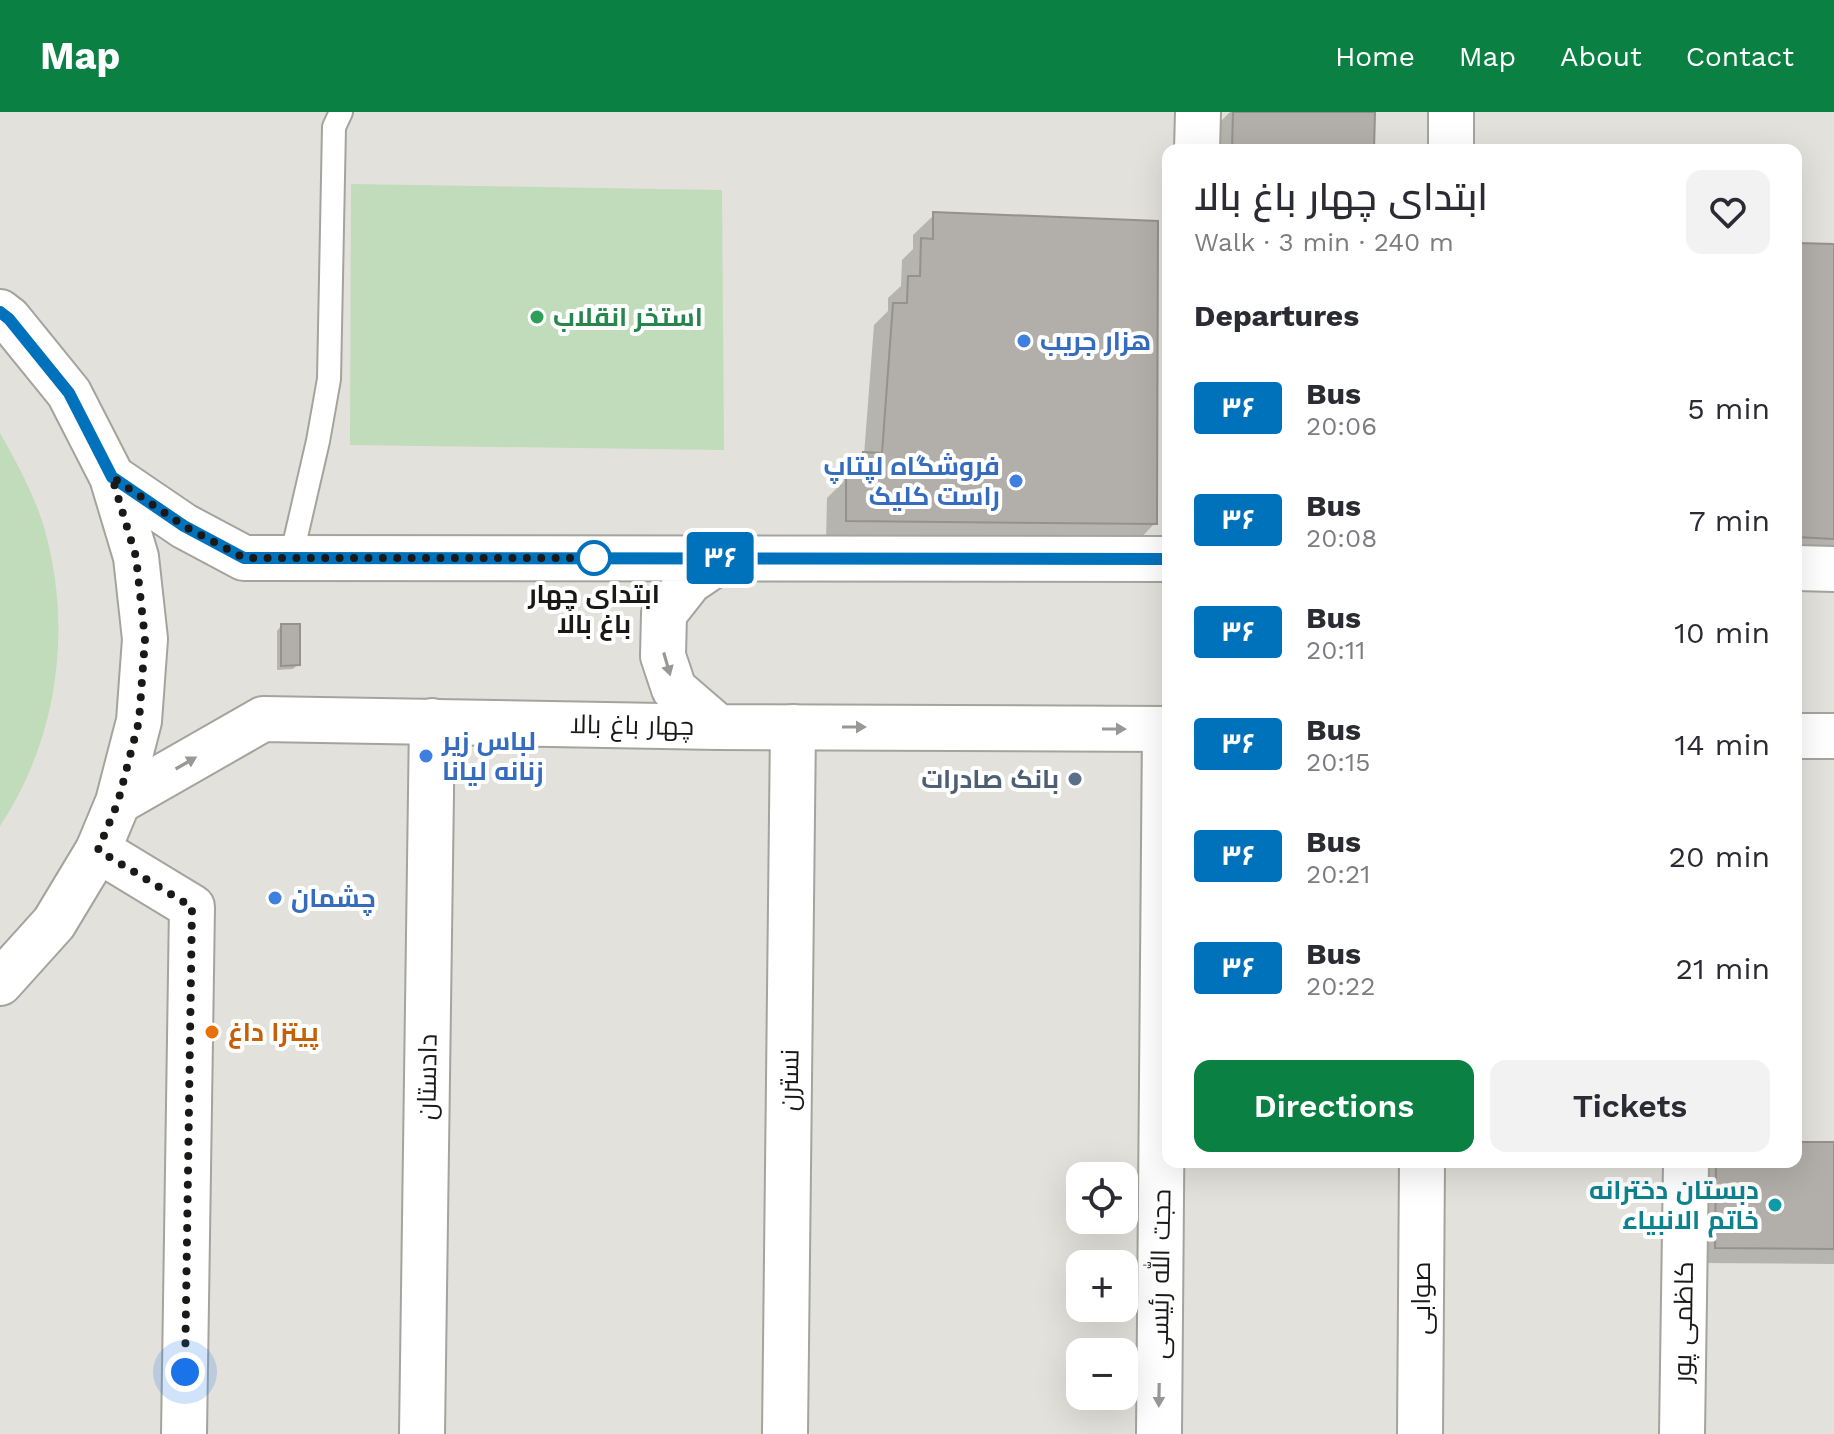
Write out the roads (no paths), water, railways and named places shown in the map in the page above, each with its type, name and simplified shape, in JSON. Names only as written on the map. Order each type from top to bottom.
[{"type":"street","points":[[1197,144],[1198,112]]},
{"type":"street","points":[[1451,112],[1451,144]]},
{"type":"street","points":[[0,312],[69,393],[112,477],[136,557],[145,639],[139,721],[118,802],[98,850],[54,923],[0,983]]},
{"type":"street","points":[[112,477],[184,526],[244,558],[1162,559]]},
{"type":"street","points":[[718,727],[674,689],[663,656],[664,614],[690,581],[724,558]]},
{"type":"street","points":[[1802,568],[1834,569]]},
{"type":"street","name":"چهار باغ بالا","points":[[118,802],[263,719],[718,727],[1162,729]]},
{"type":"street","name":"دادستان","points":[[422,1434],[432,721]]},
{"type":"street","name":"نسترن","points":[[785,1434],[793,727]]},
{"type":"street","points":[[1802,736],[1834,736]]},
{"type":"street","points":[[98,850],[192,907],[184,1434]]},
{"type":"street","name":"حجت الله رئیسی","points":[[1159,1434],[1162,1168]]},
{"type":"street","name":"صوابی","points":[[1420,1434],[1422,1168]]},
{"type":"street","name":"کاظمی پور","points":[[1682,1434],[1686,1168]]},
{"type":"lane","points":[[291,558],[329,379],[334,127],[341,112]]},
{"type":"place","name":"استخر انقلاب","points":[[537,317]]},
{"type":"place","name":"هزار جریب","points":[[1024,341]]},
{"type":"place","name":"فروشگاه لپتاپ راست کلیک","points":[[1016,481]]},
{"type":"place","name":"ابتدای چهار باغ بالا","points":[[594,558]]},
{"type":"place","name":"لباس زیر زنانه لیانا","points":[[426,756]]},
{"type":"place","name":"بانک صادرات","points":[[1075,779]]},
{"type":"place","name":"چشمان","points":[[275,898]]},
{"type":"place","name":"پیتزا داغ","points":[[212,1032]]},
{"type":"place","name":"دبستان دخترانه خاتم الانبیاء","points":[[1775,1205]]}]
